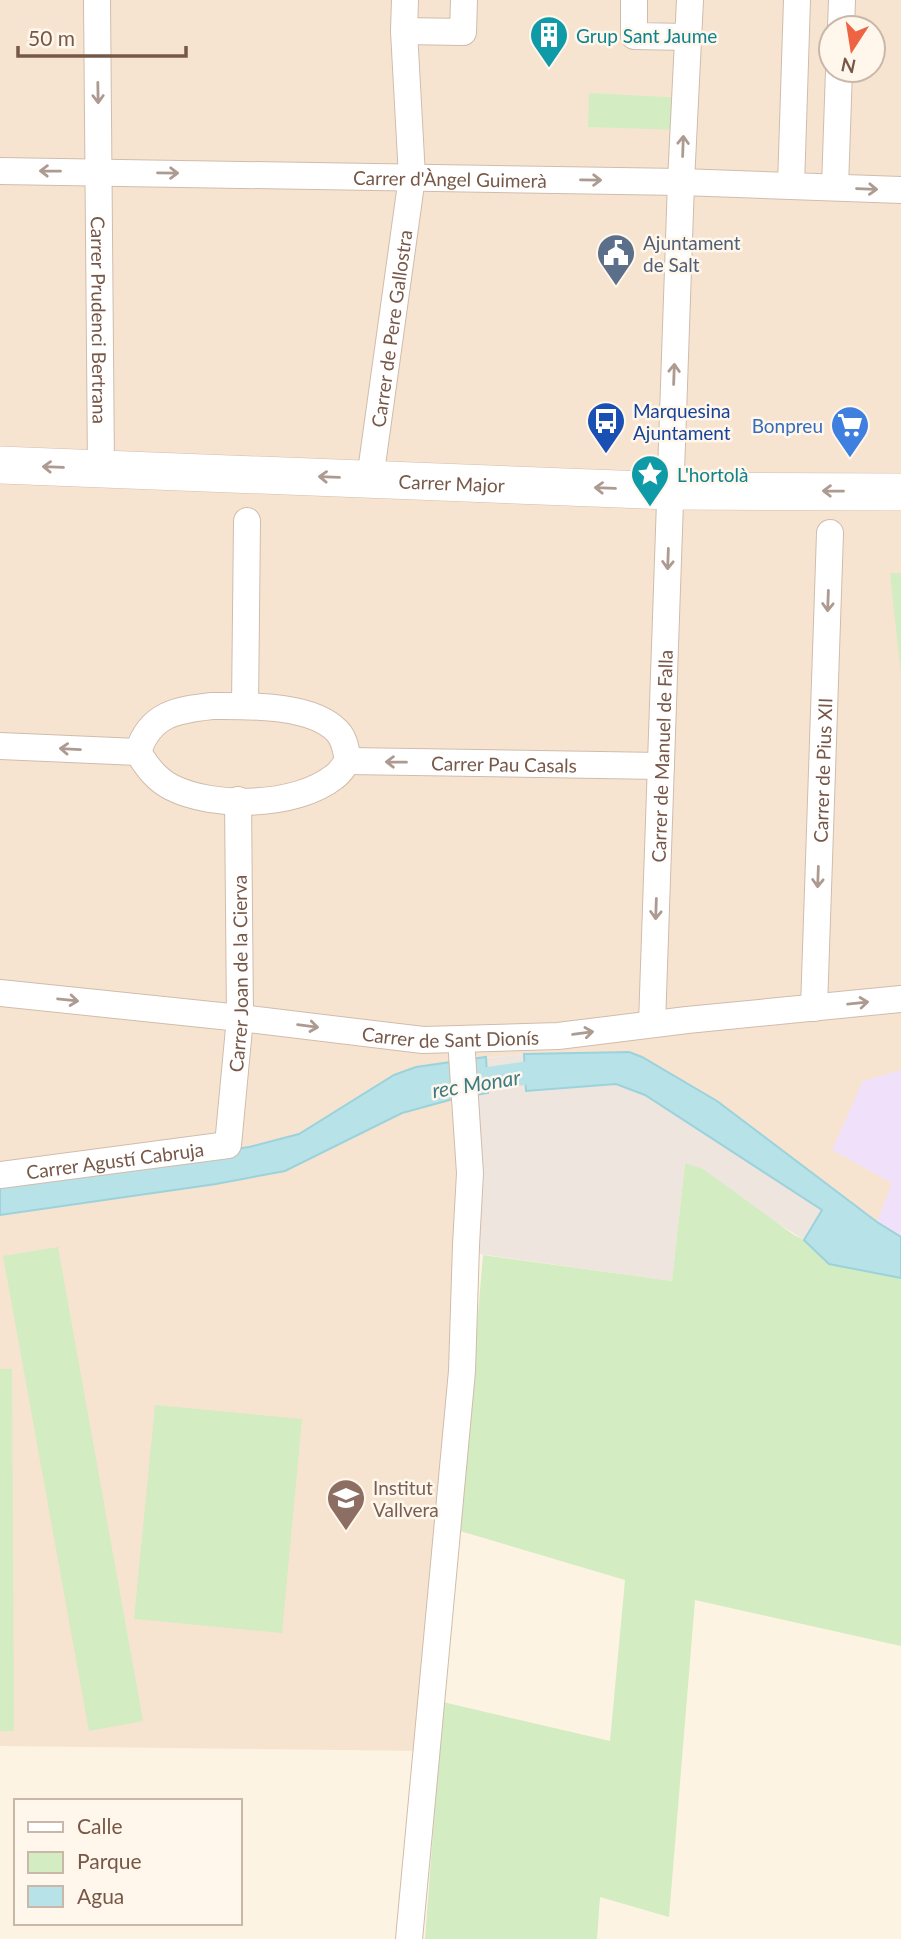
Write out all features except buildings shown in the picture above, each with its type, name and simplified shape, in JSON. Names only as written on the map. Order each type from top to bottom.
[{"type":"street","name":"Carrer Prudenci Bertrana","points":[[97,0],[101,469]]},
{"type":"street","name":"Carrer de Pere Gallostra","points":[[370,479],[412,177],[404,31],[405,0]]},
{"type":"street","points":[[404,31],[463,32],[464,0]]},
{"type":"street","points":[[634,0],[634,36],[688,37]]},
{"type":"street","name":"Carrer de Manuel de Falla","points":[[652,1024],[681,182],[690,0]]},
{"type":"street","points":[[791,186],[797,0]]},
{"type":"street","points":[[835,187],[839,84]]},
{"type":"street","name":"Carrer d'Àngel Guimerà","points":[[0,171],[681,182],[901,190]]},
{"type":"street","name":"Carrer Major","points":[[0,465],[670,491],[704,489],[901,492]]},
{"type":"street","points":[[245,706],[247,521]]},
{"type":"street","name":"Carrer de Pius XII","points":[[814,1007],[830,533]]},
{"type":"street","points":[[212,706],[245,706],[290,711],[323,719],[337,731],[345,743],[348,761],[336,776],[301,794],[281,799],[212,799],[172,787],[150,772],[138,752],[147,731],[166,715],[212,706]]},
{"type":"street","points":[[0,746],[138,752]]},
{"type":"street","name":"Carrer Pau Casals","points":[[348,761],[661,766]]},
{"type":"street","name":"Carrer Joan de la Cierva","points":[[228,1145],[240,1018],[238,800]]},
{"type":"street","name":"Carrer de Sant Dionís","points":[[0,993],[240,1018],[461,1046],[901,999]]},
{"type":"street","points":[[409,1939],[462,1371],[470,1173],[461,1046]]},
{"type":"street","name":"Carrer Agustí Cabruja","points":[[0,1175],[228,1145]]},
{"type":"shaded area","points":[[0,0],[901,0],[901,1237],[877,1222],[717,1101],[642,1057],[629,1052],[524,1054],[463,1060],[466,1097],[427,1751],[0,1746]]},
{"type":"shaded area","points":[[524,1054],[526,1091],[616,1084],[645,1095],[823,1210],[804,1240],[685,1163],[672,1281],[465,1252],[462,1061]]},
{"type":"shaded area","points":[[901,1070],[901,1237],[877,1222],[892,1183],[832,1150],[863,1081]]},
{"type":"green space","points":[[589,93],[685,98],[683,130],[588,127]]},
{"type":"green space","points":[[890,573],[901,573],[901,675]]},
{"type":"green space","points":[[685,1163],[703,1169],[804,1240],[829,1264],[901,1278],[901,1646],[695,1600],[669,1917],[600,1897],[597,1939],[425,1939],[443,1702],[610,1741],[625,1580],[460,1531],[483,1255],[672,1281]]},
{"type":"green space","points":[[58,1247],[143,1721],[89,1731],[3,1256]]},
{"type":"green space","points":[[0,1369],[12,1369],[14,1731],[0,1731]]},
{"type":"green space","points":[[155,1405],[302,1419],[282,1633],[134,1619]]},
{"type":"water","points":[[629,1052],[717,1101],[877,1222],[901,1237],[901,1278],[829,1264],[804,1240],[822,1210],[645,1095],[616,1084],[526,1091],[524,1054]]},
{"type":"water","points":[[486,1057],[488,1093],[457,1098],[402,1113],[285,1171],[216,1184],[0,1215],[0,1186],[249,1147],[299,1134],[394,1075],[416,1067]]},
{"type":"waterway","name":"rec Monar","points":[[457,1083],[555,1069]]},
{"type":"place","name":"Grup Sant Jaume","points":[[549,69]]},
{"type":"place","name":"Ajuntament de Salt","points":[[616,287]]},
{"type":"place","name":"Marquesina Ajuntament","points":[[606,455]]},
{"type":"place","name":"Bonpreu","points":[[850,459]]},
{"type":"place","name":"L'hortolà","points":[[650,508]]},
{"type":"place","name":"Institut Vallvera","points":[[346,1532]]}]
